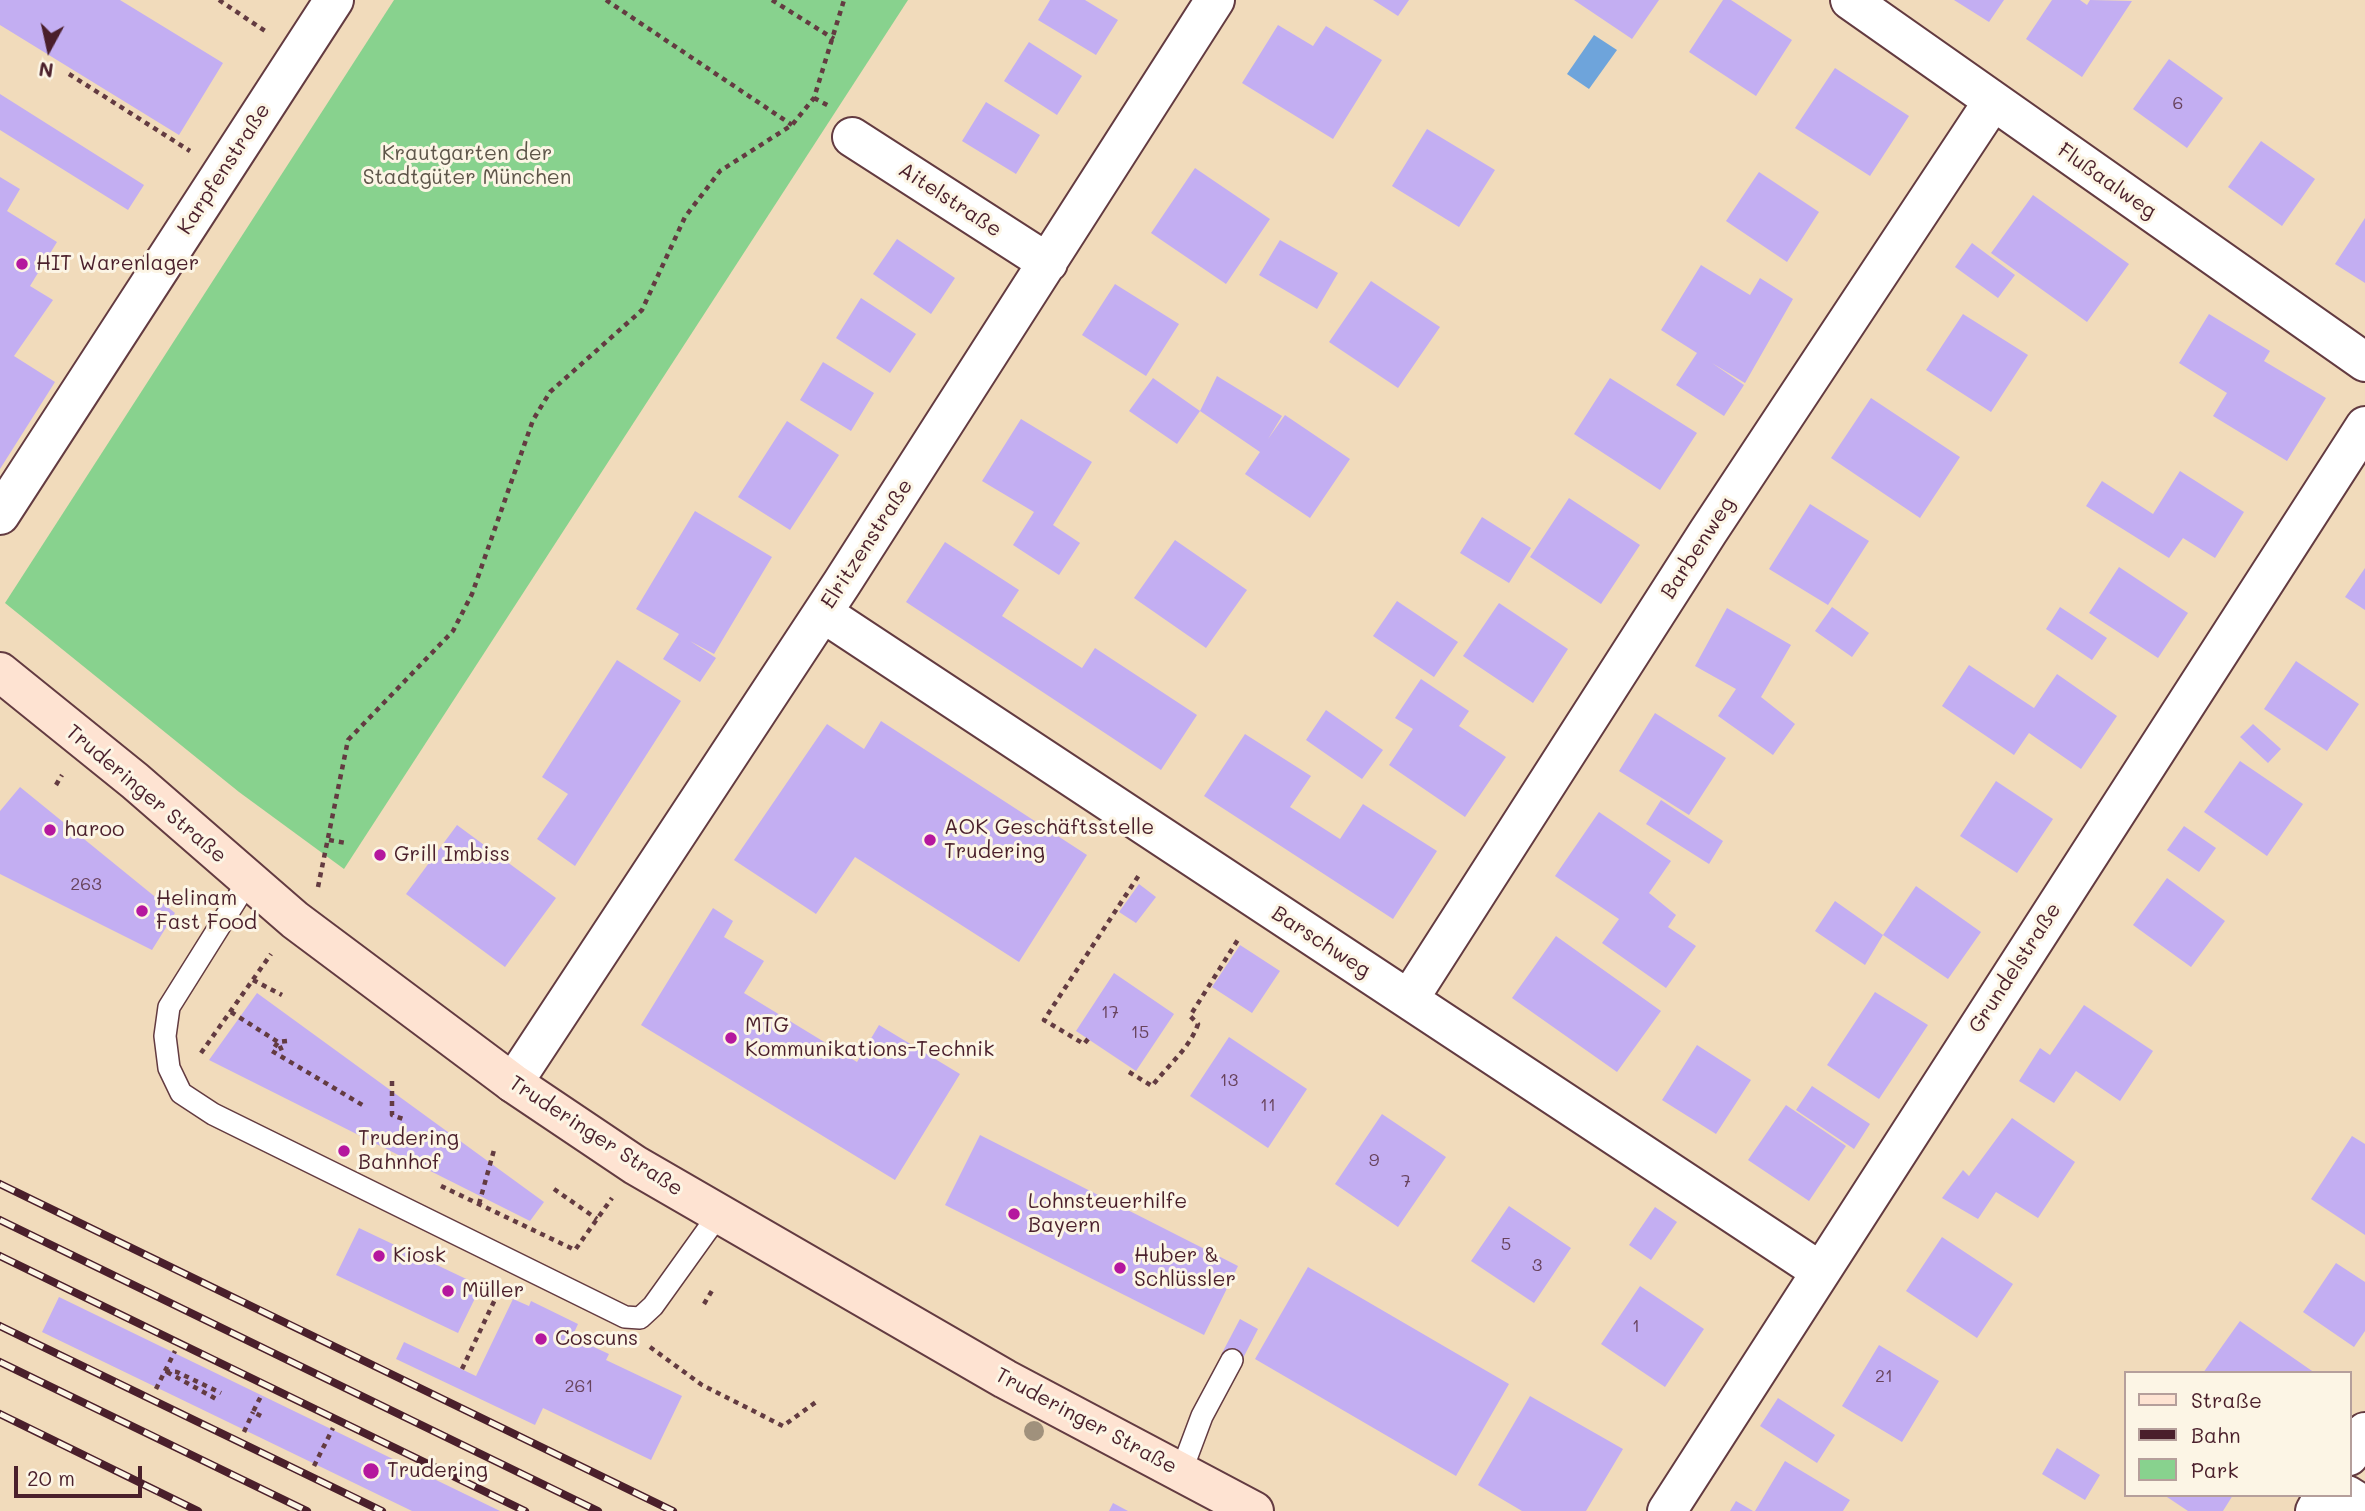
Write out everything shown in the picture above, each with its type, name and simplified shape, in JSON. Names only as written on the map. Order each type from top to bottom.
[{"type":"street","name":"Karpfenstraße","points":[[0,515],[334,0]]},
{"type":"street","name":"Elritzenstraße","points":[[513,1083],[823,613],[1215,0]]},
{"type":"street","name":"Flußaalweg","points":[[1850,0],[2365,362]]},
{"type":"street","name":"Barbenweg","points":[[1409,999],[1708,532],[1993,101]]},
{"type":"street","name":"Aitelstraße","points":[[852,137],[1048,264]]},
{"type":"street","name":"Grundelstraße","points":[[1667,1511],[2365,426]]},
{"type":"street","name":"Barschweg","points":[[823,613],[1820,1271]]},
{"type":"street","name":"Truderinger Straße","points":[[0,672],[135,780],[295,920],[513,1083],[635,1165],[1005,1379],[1254,1511]]},
{"type":"street","points":[[2351,1453],[2365,1432]]},
{"type":"lane","points":[[248,881],[169,1007],[165,1036],[169,1068],[181,1093],[214,1114],[625,1317],[640,1318],[653,1306],[719,1214]]},
{"type":"lane","points":[[1181,1472],[1202,1416],[1232,1360]]},
{"type":"path","points":[[219,0],[272,35]]},
{"type":"path","points":[[606,0],[792,125]]},
{"type":"path","points":[[772,0],[834,38]]},
{"type":"path","points":[[320,883],[348,740],[453,631],[472,594],[533,420],[550,392],[642,310],[685,217],[720,171],[792,125],[814,98],[844,0]]},
{"type":"path","points":[[69,74],[196,155]]},
{"type":"path","points":[[56,785],[62,775]]},
{"type":"path","points":[[329,840],[346,843]]},
{"type":"path","points":[[1088,1039],[1084,1044],[1044,1020],[1143,870]]},
{"type":"path","points":[[1129,1072],[1152,1086],[1172,1059],[1192,1042],[1198,1024],[1190,1016],[1241,934]]},
{"type":"path","points":[[198,1058],[253,981],[282,995]]},
{"type":"path","points":[[231,1012],[278,1042],[282,1051]]},
{"type":"path","points":[[287,1041],[278,1042],[272,1051],[364,1106]]},
{"type":"path","points":[[392,1081],[392,1115],[406,1120]]},
{"type":"path","points":[[478,1204],[494,1150]]},
{"type":"path","points":[[432,1182],[575,1250],[635,1165]]},
{"type":"path","points":[[554,1189],[597,1219]]},
{"type":"path","points":[[462,1369],[530,1228]]},
{"type":"path","points":[[704,1304],[713,1289]]},
{"type":"path","points":[[640,1318],[649,1346],[702,1385],[783,1426],[816,1402]]},
{"type":"path","points":[[156,1390],[175,1351]]},
{"type":"path","points":[[165,1371],[177,1372],[221,1393]]},
{"type":"path","points":[[165,1371],[218,1400]]},
{"type":"path","points":[[244,1432],[262,1394]]},
{"type":"path","points":[[253,1412],[261,1416]]},
{"type":"path","points":[[314,1466],[332,1428]]},
{"type":"green space","name":"Krautgarten der Stadtgüter München","points":[[394,0],[908,0],[344,869],[239,792],[5,603]]},
{"type":"water","points":[[1594,35],[1617,50],[1589,89],[1567,74]]},
{"type":"building","points":[[0,0],[120,0],[223,63],[179,135],[0,25]]},
{"type":"building","points":[[1050,0],[1085,0],[1118,20],[1096,55],[1038,20]]},
{"type":"building","points":[[1373,0],[1409,0],[1398,16]]},
{"type":"building","points":[[1574,0],[1659,0],[1632,39]]},
{"type":"building","points":[[1723,0],[1731,0],[1792,40],[1756,96],[1689,52]]},
{"type":"building","points":[[1954,0],[2004,0],[1989,22]]},
{"type":"building","points":[[2052,0],[2080,0],[2087,5],[2090,0],[2132,1],[2082,77],[2026,39]]},
{"type":"building","points":[[1278,25],[1313,46],[1326,26],[1382,60],[1333,139],[1242,83]]},
{"type":"building","points":[[1029,42],[1082,76],[1057,115],[1004,81]]},
{"type":"building","points":[[2169,59],[2223,98],[2187,148],[2133,109]]},
{"type":"building","points":[[1835,68],[1909,116],[1870,176],[1795,128]]},
{"type":"building","points":[[0,94],[144,185],[128,210],[0,130]]},
{"type":"building","points":[[986,102],[1040,135],[1016,174],[962,141]]},
{"type":"building","points":[[1427,129],[1495,170],[1459,227],[1392,186]]},
{"type":"building","points":[[2261,141],[2315,179],[2282,226],[2228,187]]},
{"type":"building","points":[[1195,168],[1270,219],[1226,284],[1151,233]]},
{"type":"building","points":[[1759,172],[1819,212],[1787,262],[1726,221]]},
{"type":"building","name":"HIT Warenlager","points":[[0,177],[20,189],[7,211],[57,242],[30,286],[53,300],[14,356],[55,382],[0,469]]},
{"type":"building","points":[[2033,195],[2129,264],[2087,322],[1991,253]]},
{"type":"building","points":[[2365,218],[2365,283],[2335,264]]},
{"type":"building","points":[[897,239],[955,278],[931,314],[873,274]]},
{"type":"building","points":[[1280,240],[1338,273],[1317,309],[1259,275]]},
{"type":"building","points":[[1972,243],[2015,275],[1998,298],[1955,267]]},
{"type":"building","points":[[1701,265],[1750,295],[1760,278],[1793,299],[1745,383],[1712,363],[1744,385],[1724,416],[1676,385],[1697,353],[1661,330]]},
{"type":"building","points":[[1371,281],[1440,327],[1398,388],[1329,342]]},
{"type":"building","points":[[1115,284],[1179,324],[1146,376],[1082,335]]},
{"type":"building","points":[[861,298],[916,334],[890,373],[836,338]]},
{"type":"building","points":[[1963,314],[2028,355],[1991,412],[1926,370]]},
{"type":"building","points":[[2209,314],[2270,351],[2264,361],[2326,398],[2287,461],[2213,416],[2227,393],[2179,363]]},
{"type":"building","points":[[823,362],[874,393],[851,431],[800,400]]},
{"type":"building","points":[[1217,376],[1282,416],[1268,439],[1285,415],[1350,459],[1310,518],[1245,474],[1260,452],[1200,411]]},
{"type":"building","points":[[1153,378],[1200,411],[1177,444],[1129,411]]},
{"type":"building","points":[[1610,378],[1697,433],[1660,490],[1574,434]]},
{"type":"building","points":[[1871,398],[1960,457],[1920,518],[1831,458]]},
{"type":"building","points":[[1021,419],[1092,462],[1053,525],[1080,543],[1059,575],[1013,545],[1034,512],[982,481]]},
{"type":"building","points":[[787,421],[839,455],[790,530],[738,497]]},
{"type":"building","points":[[2180,471],[2244,512],[2215,558],[2183,538],[2169,558],[2086,506],[2102,481],[2153,514]]},
{"type":"building","points":[[1569,498],[1640,545],[1601,604],[1530,557]]},
{"type":"building","points":[[1810,504],[1869,541],[1828,605],[1769,569]]},
{"type":"building","points":[[695,511],[772,557],[714,654],[690,641],[716,658],[700,682],[663,659],[679,634],[636,609]]},
{"type":"building","points":[[1482,517],[1531,548],[1509,583],[1460,553]]},
{"type":"building","points":[[1175,540],[1247,590],[1206,648],[1134,598]]},
{"type":"building","points":[[945,542],[1019,590],[1002,616],[1082,668],[1095,648],[1197,715],[1161,770],[906,602]]},
{"type":"building","points":[[2119,567],[2188,613],[2158,658],[2089,613]]},
{"type":"building","points":[[2365,568],[2365,610],[2345,597]]},
{"type":"building","points":[[1397,601],[1458,642],[1434,677],[1373,636]]},
{"type":"building","points":[[1499,603],[1568,649],[1533,703],[1463,656]]},
{"type":"building","points":[[1832,607],[1869,633],[1852,657],[1815,631]]},
{"type":"building","points":[[2060,607],[2107,638],[2092,660],[2046,629]]},
{"type":"building","points":[[1727,608],[1791,645],[1761,697],[1795,724],[1773,755],[1718,716],[1736,689],[1695,666]]},
{"type":"building","points":[[617,660],[681,701],[575,866],[537,839],[568,794],[542,777]]},
{"type":"building","points":[[2296,661],[2359,704],[2327,751],[2264,709]]},
{"type":"building","points":[[1969,665],[2034,708],[2057,674],[2117,716],[2081,769],[2029,733],[2014,755],[1942,706]]},
{"type":"building","points":[[1421,679],[1469,711],[1459,726],[1506,757],[1465,817],[1389,765],[1413,729],[1395,718]]},
{"type":"building","points":[[1326,710],[1383,750],[1362,779],[1306,740]]},
{"type":"building","points":[[1655,713],[1726,758],[1689,815],[1619,771]]},
{"type":"building","points":[[881,721],[1087,855],[1019,962],[855,857],[816,914],[734,860],[827,724],[864,749]]},
{"type":"building","points":[[2253,724],[2281,749],[2268,763],[2240,737]]},
{"type":"building","points":[[1245,734],[1311,776],[1290,807],[1340,839],[1363,804],[1437,851],[1393,919],[1204,796]]},
{"type":"building","points":[[2240,761],[2303,804],[2267,856],[2204,812]]},
{"type":"building","points":[[1996,781],[2053,819],[2017,873],[1960,836]]},
{"type":"building","points":[[20,787],[175,913],[152,950],[0,874],[0,811]]},
{"type":"building","points":[[1661,800],[1723,841],[1709,864],[1646,824]]},
{"type":"building","points":[[1599,812],[1671,861],[1649,893],[1676,915],[1668,927],[1696,946],[1666,988],[1602,943],[1619,919],[1555,876]]},
{"type":"building","points":[[457,825],[556,898],[505,967],[406,894]]},
{"type":"building","points":[[2184,826],[2216,848],[2199,872],[2167,850]]},
{"type":"building","points":[[2167,878],[2225,921],[2191,967],[2133,925]]},
{"type":"building","points":[[1139,884],[1156,897],[1136,923],[1119,912]]},
{"type":"building","points":[[1916,886],[1981,932],[1948,979],[1883,935]]},
{"type":"building","points":[[1835,901],[1883,935],[1865,965],[1815,931]]},
{"type":"building","points":[[713,908],[733,921],[724,937],[764,961],[744,993],[857,1062],[879,1025],[960,1074],[895,1180],[641,1025]]},
{"type":"building","points":[[1556,936],[1661,1011],[1617,1072],[1512,998]]},
{"type":"building","points":[[1240,945],[1280,971],[1252,1013],[1212,987]]},
{"type":"building","points":[[1114,973],[1174,1014],[1136,1071],[1076,1031]]},
{"type":"building","points":[[1875,992],[1928,1025],[1879,1099],[1827,1065]]},
{"type":"building","points":[[257,993],[544,1202],[530,1221],[209,1060]]},
{"type":"building","points":[[2084,1005],[2153,1051],[2120,1101],[2076,1071],[2054,1103],[2019,1081],[2040,1048],[2050,1055]]},
{"type":"building","points":[[1229,1037],[1307,1089],[1268,1148],[1190,1096]]},
{"type":"building","points":[[1697,1045],[1751,1080],[1716,1134],[1662,1100]]},
{"type":"building","points":[[1812,1086],[1870,1124],[1854,1149],[1796,1110]]},
{"type":"building","points":[[1786,1105],[1846,1146],[1809,1201],[1748,1160]]},
{"type":"building","points":[[1382,1114],[1446,1157],[1398,1227],[1335,1184]]},
{"type":"building","points":[[2012,1118],[2075,1162],[2038,1218],[1996,1192],[1978,1219],[1942,1198],[1963,1170],[1969,1176]]},
{"type":"building","points":[[980,1135],[1238,1266],[1204,1335],[945,1205]]},
{"type":"building","points":[[2352,1136],[2365,1144],[2365,1235],[2311,1199]]},
{"type":"building","points":[[1509,1206],[1571,1248],[1534,1303],[1471,1261]]},
{"type":"building","points":[[1655,1207],[1677,1222],[1651,1260],[1629,1245]]},
{"type":"building","points":[[359,1228],[481,1286],[458,1333],[336,1275]]},
{"type":"building","points":[[1942,1237],[2013,1284],[1977,1338],[1906,1291]]},
{"type":"building","points":[[2336,1263],[2365,1282],[2365,1331],[2354,1347],[2303,1312]]},
{"type":"building","points":[[1308,1267],[1509,1384],[1456,1476],[1255,1359]]},
{"type":"building","points":[[1640,1286],[1704,1329],[1665,1387],[1601,1344]]},
{"type":"building","points":[[59,1297],[500,1511],[412,1511],[42,1332]]},
{"type":"building","points":[[513,1299],[529,1306],[531,1301],[578,1324],[572,1337],[609,1354],[606,1360],[682,1396],[651,1460],[543,1408],[535,1425],[396,1359],[404,1342],[476,1376]]},
{"type":"building","points":[[1240,1319],[1258,1329],[1240,1364],[1221,1355]]},
{"type":"building","points":[[2240,1321],[2312,1371],[2204,1371]]},
{"type":"building","points":[[1879,1345],[1939,1381],[1902,1442],[1842,1406]]},
{"type":"building","points":[[1530,1396],[1623,1449],[1586,1511],[1522,1511],[1478,1485]]},
{"type":"building","points":[[1778,1398],[1835,1435],[1817,1463],[1760,1426]]},
{"type":"building","points":[[2057,1448],[2100,1475],[2085,1500],[2042,1474]]},
{"type":"building","points":[[1785,1461],[1850,1500],[1843,1511],[1755,1511]]},
{"type":"building","points":[[2167,1497],[2232,1497],[2223,1511],[2188,1511]]},
{"type":"building","points":[[1736,1501],[1753,1511],[1730,1511]]},
{"type":"building","points":[[1113,1503],[1128,1511],[1109,1511]]},
{"type":"railway","points":[[0,1184],[673,1511]]},
{"type":"railway","points":[[0,1220],[598,1511]]},
{"type":"railway","points":[[0,1256],[525,1511]]},
{"type":"railway","points":[[0,1326],[382,1511]]},
{"type":"railway","points":[[0,1362],[307,1511]]},
{"type":"railway","points":[[0,1414],[198,1511]]},
{"type":"place","name":"HIT Warenlager","points":[[22,264]]},
{"type":"place","name":"haroo","points":[[50,830]]},
{"type":"place","name":"AOK Geschäftsstelle Trudering","points":[[930,840]]},
{"type":"place","name":"Grill Imbiss","points":[[380,855]]},
{"type":"place","name":"Helinam Fast Food","points":[[142,911]]},
{"type":"place","name":"MTG Kommunikations-Technik","points":[[731,1038]]},
{"type":"place","name":"Trudering Bahnhof","points":[[344,1151]]},
{"type":"place","name":"Lohnsteuerhilfe Bayern","points":[[1014,1214]]},
{"type":"place","name":"Kiosk","points":[[379,1256]]},
{"type":"place","name":"Huber & Schlüssler","points":[[1120,1268]]},
{"type":"place","name":"Müller","points":[[448,1291]]},
{"type":"place","name":"Coscuns","points":[[541,1339]]},
{"type":"place","name":"Trudering","points":[[371,1471]]}]
